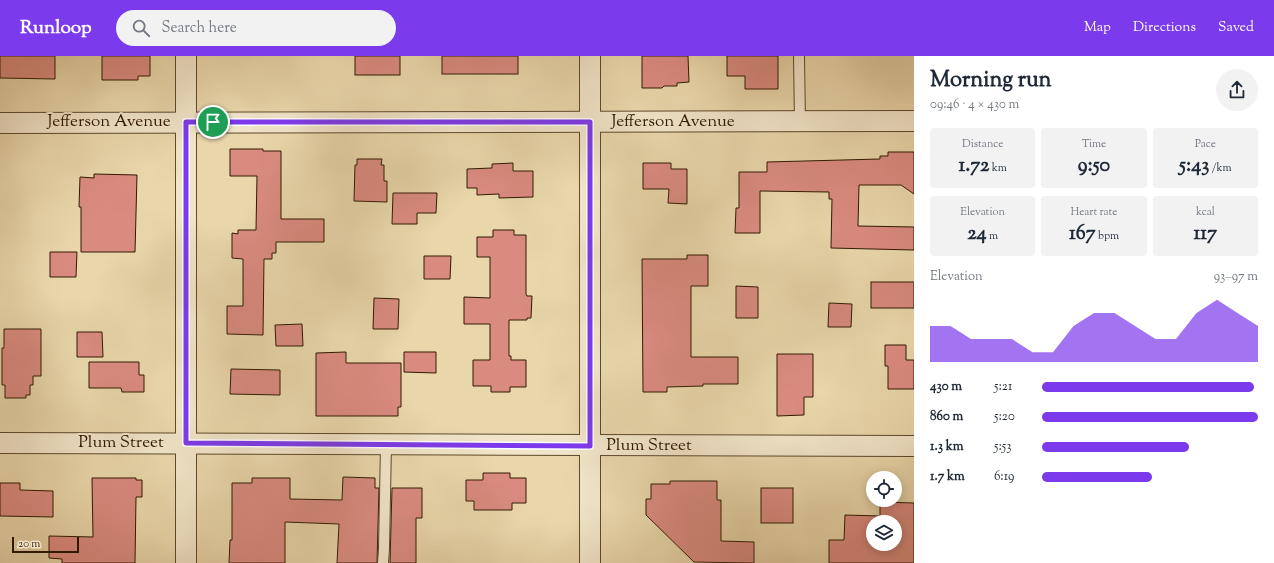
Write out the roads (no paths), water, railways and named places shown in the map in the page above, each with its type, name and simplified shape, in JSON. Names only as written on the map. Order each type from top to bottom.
[{"type":"street","points":[[186,56],[186,563]]},
{"type":"street","points":[[590,56],[590,563]]},
{"type":"street","name":"Jefferson Avenue","points":[[0,123],[914,121]]},
{"type":"street","name":"Plum Street","points":[[0,443],[914,446]]},
{"type":"lane","points":[[800,56],[800,122]]},
{"type":"lane","points":[[383,563],[386,444]]}]
